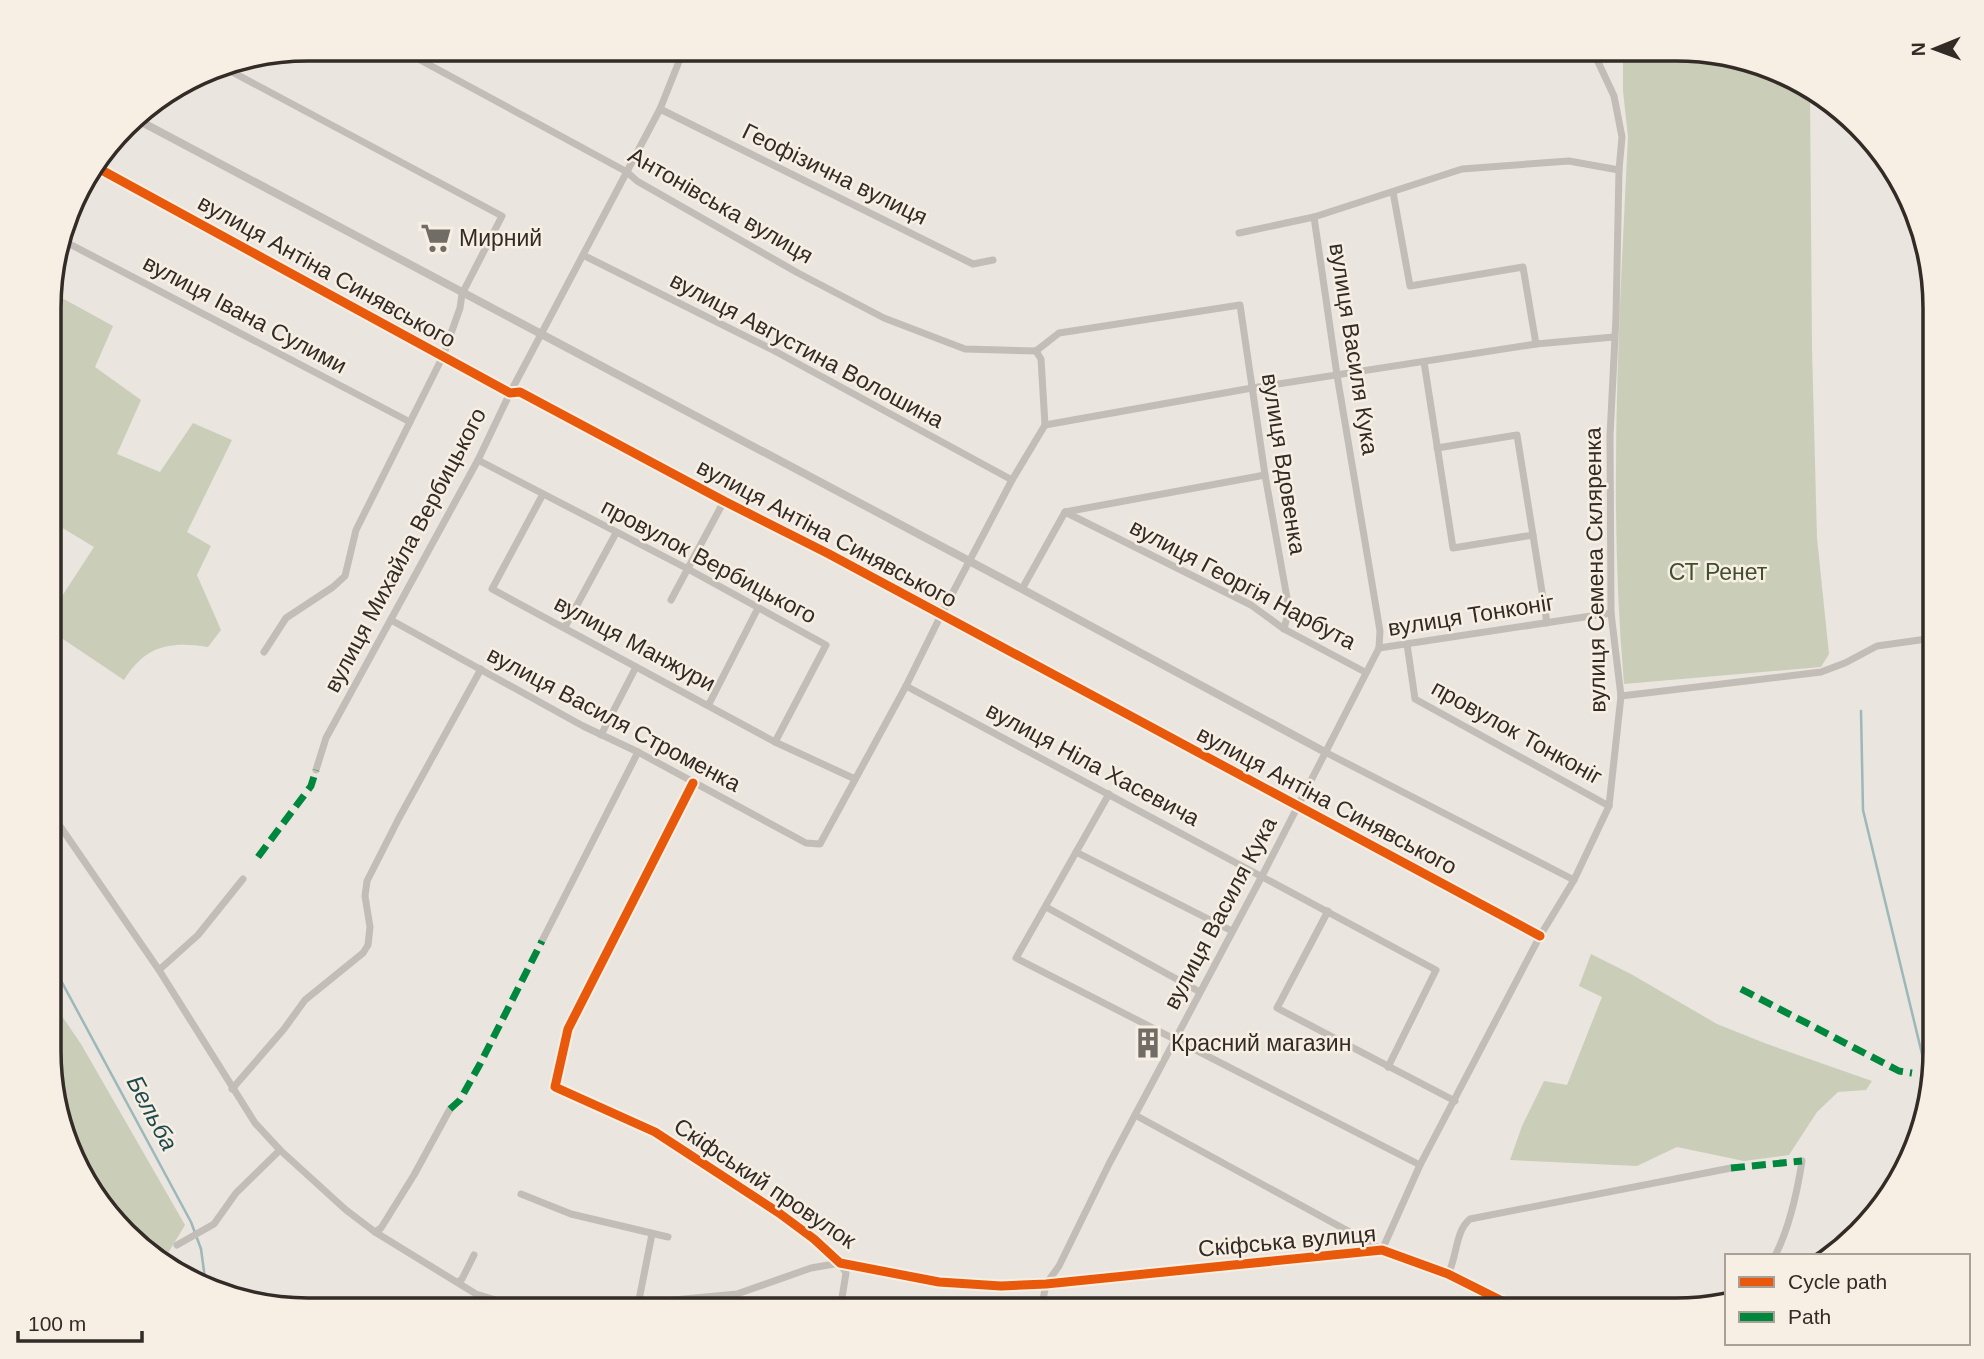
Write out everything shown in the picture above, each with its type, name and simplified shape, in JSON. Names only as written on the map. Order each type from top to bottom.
[{"type":"street","name":"Антонівська вулиця","points":[[422,61],[627,172],[637,181],[798,273],[884,318],[965,349],[1036,351]]},
{"type":"street","name":"вулиця Михайла Вербицького","points":[[316,770],[326,738],[478,460],[510,393],[660,109],[679,61]]},
{"type":"street","name":"вулиця Семена Скляренка","points":[[1382,1250],[1420,1165],[1540,936],[1574,880],[1609,806],[1621,696],[1611,613],[1610,436],[1622,137],[1614,96],[1598,62]]},
{"type":"street","points":[[234,73],[502,216],[462,294],[460,308],[443,356],[356,530],[345,576],[286,618],[264,652]]},
{"type":"street","name":"Геофізична вулиця","points":[[660,109],[973,264],[993,260]]},
{"type":"street","name":"вулиця Антіна Синявського","points":[[144,124],[1325,752],[1574,880]]},
{"type":"street","points":[[1239,233],[1314,217],[1462,169],[1569,161],[1619,170]]},
{"type":"street","name":"вулиця Антіна Синявського","points":[[103,171],[510,393],[520,392],[829,554],[1540,936]]},
{"type":"street","points":[[1393,192],[1410,286],[1523,267],[1536,344]]},
{"type":"street","name":"вулиця Василя Кука","points":[[1046,1284],[1059,1266],[1098,1185],[1379,649],[1380,631],[1337,375],[1314,217]]},
{"type":"street","name":"вулиця Івана Сулими","points":[[70,244],[410,422]]},
{"type":"street","name":"вулиця Августина Волошина","points":[[583,255],[771,349],[1013,480]]},
{"type":"street","name":"вулиця Вдовенка","points":[[1036,351],[1059,333],[1240,305],[1265,475],[1289,609],[1284,629]]},
{"type":"street","points":[[1045,425],[1252,388],[1536,344],[1614,337]]},
{"type":"street","points":[[855,779],[1013,480],[1045,425],[1041,359],[1036,351]]},
{"type":"street","points":[[1424,362],[1453,548],[1533,535]]},
{"type":"street","points":[[1437,448],[1517,435],[1547,623]]},
{"type":"street","name":"провулок Вербицького","points":[[478,460],[688,569],[826,645],[775,741]]},
{"type":"street","points":[[1022,589],[1065,512],[1265,475]]},
{"type":"street","name":"вулиця Манжури","points":[[543,494],[492,589],[775,741],[855,779]]},
{"type":"street","points":[[671,600],[724,501]]},
{"type":"street","name":"вулиця Георгія Нарбута","points":[[1065,512],[1251,605],[1284,629],[1365,672]]},
{"type":"street","points":[[565,627],[616,533]]},
{"type":"street","points":[[709,704],[758,608]]},
{"type":"street","name":"вулиця Тонконіг","points":[[1379,649],[1611,613]]},
{"type":"street","name":"вулиця Василя Строменка","points":[[391,620],[806,843],[820,844],[855,779]]},
{"type":"street","points":[[1621,696],[1821,672],[1877,646],[1922,640]]},
{"type":"street","name":"провулок Тонконіг","points":[[1407,644],[1415,699],[1609,806]]},
{"type":"street","points":[[601,735],[636,667]]},
{"type":"street","points":[[232,1089],[284,1029],[305,1000],[363,953],[368,945],[370,928],[365,896],[368,881],[399,818],[481,669]]},
{"type":"street","name":"вулиця Ніла Хасевича","points":[[906,686],[1436,970],[1388,1067]]},
{"type":"street","points":[[542,942],[638,752]]},
{"type":"street","name":"Скіфський провулок","points":[[693,783],[568,1029],[555,1087],[654,1132],[779,1213],[840,1263],[939,1282],[1001,1286],[1046,1284]]},
{"type":"street","points":[[1109,794],[1016,958],[1420,1165]]},
{"type":"street","points":[[62,829],[159,970],[255,1123],[280,1150],[346,1210],[375,1232],[476,1294],[486,1297]]},
{"type":"street","points":[[1076,852],[1232,931]]},
{"type":"street","points":[[159,970],[198,935],[243,879]]},
{"type":"street","points":[[1046,907],[1200,992]]},
{"type":"street","points":[[1328,911],[1276,1008],[1455,1101]]},
{"type":"street","points":[[375,1232],[381,1228],[414,1175],[450,1109]]},
{"type":"street","points":[[1135,1115],[1382,1250]]},
{"type":"street","points":[[181,1243],[214,1224],[251,1176],[280,1150]]},
{"type":"street","points":[[1776,1254],[1788,1225],[1802,1161]]},
{"type":"street","points":[[1448,1274],[1463,1225],[1469,1220],[1731,1168]]},
{"type":"street","points":[[521,1194],[571,1214],[668,1237]]},
{"type":"street","points":[[640,1297],[652,1234]]},
{"type":"street","name":"Скіфська вулиця","points":[[1046,1284],[1382,1250],[1448,1274],[1496,1298]]},
{"type":"street","points":[[458,1282],[474,1255]]},
{"type":"street","points":[[702,1297],[737,1294],[811,1268],[840,1263],[846,1273],[842,1297]]},
{"type":"street","points":[[1043,1298],[1046,1284]]},
{"type":"green space","name":"СТ Ренет","points":[[1623,62],[1692,62],[1755,74],[1810,101],[1817,538],[1829,654],[1821,667],[1624,684],[1619,616],[1616,479],[1628,137]]},
{"type":"green space","points":[[62,298],[113,326],[95,367],[141,400],[117,454],[160,472],[193,423],[232,440],[187,532],[211,546],[197,575],[221,630],[208,647],[181,645],[159,648],[140,660],[124,680],[61,638],[61,597],[94,547],[61,527]]},
{"type":"green space","points":[[1591,954],[1717,1024],[1872,1081],[1866,1090],[1838,1092],[1817,1112],[1789,1155],[1744,1161],[1677,1147],[1637,1166],[1510,1160],[1522,1126],[1544,1081],[1567,1085],[1602,997],[1579,986]]},
{"type":"green space","points":[[62,1016],[81,1044],[185,1225],[168,1254],[123,1214],[94,1174],[74,1130],[66,1099],[62,1067]]},
{"type":"waterway","points":[[1861,711],[1863,810],[1923,1056]]},
{"type":"waterway","name":"Бельба","points":[[62,982],[191,1222],[201,1249],[204,1275]]},
{"type":"marked path","points":[[258,857],[311,786],[316,770]]},
{"type":"marked path","points":[[450,1109],[460,1100],[480,1064],[542,941]]},
{"type":"marked path","points":[[1741,989],[1899,1071],[1912,1073]]},
{"type":"marked path","points":[[1731,1168],[1802,1161]]},
{"type":"cycle path","points":[[103,171],[510,393],[520,392],[829,554],[1540,936]]},
{"type":"cycle path","points":[[693,783],[568,1029],[555,1087],[655,1132],[779,1213],[840,1263],[939,1282],[1001,1286],[1046,1284],[1382,1250],[1448,1274],[1496,1298]]},
{"type":"place","name":"Мирний","points":[[436,238]]},
{"type":"place","name":"Красний магазин","points":[[1148,1043]]}]
